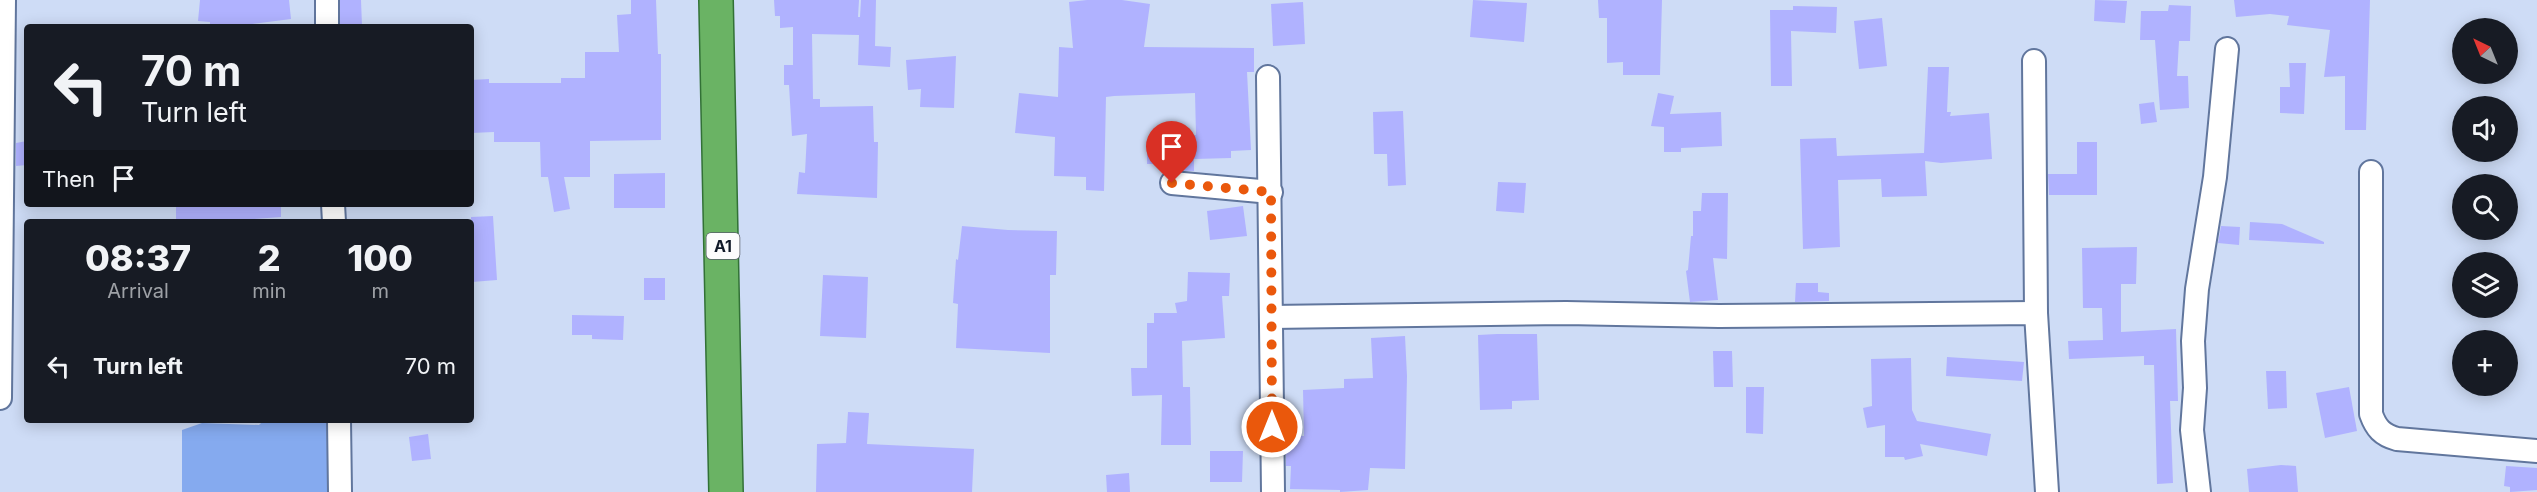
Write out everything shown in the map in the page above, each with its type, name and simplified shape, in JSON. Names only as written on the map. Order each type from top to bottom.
[{"type":"highway","name":"A1","points":[[716,0],[726,492]]},
{"type":"street","points":[[0,398],[4,0]]},
{"type":"street","points":[[327,0],[327,24]]},
{"type":"street","points":[[2199,492],[2192,430],[2195,388],[2193,341],[2197,289],[2215,177],[2227,49]]},
{"type":"street","points":[[2034,61],[2036,313],[2047,492]]},
{"type":"street","points":[[1268,77],[1273,492]]},
{"type":"street","points":[[2371,172],[2371,414],[2376,427],[2386,436],[2397,439],[2537,451]]},
{"type":"street","points":[[1172,183],[1271,192]]},
{"type":"street","points":[[1271,317],[1566,313],[1719,316],[2036,313]]},
{"type":"street","points":[[339,423],[340,492]]},
{"type":"shaded area","points":[[202,423],[259,425],[261,423],[327,423],[330,492],[182,492],[182,430]]},
{"type":"building","points":[[200,0],[289,0],[291,19],[252,24],[210,24],[210,22],[198,21]]},
{"type":"building","points":[[340,0],[361,0],[362,24],[340,24]]},
{"type":"building","points":[[631,0],[656,0],[658,54],[661,54],[661,140],[590,141],[590,177],[564,177],[570,209],[554,212],[548,177],[541,177],[540,142],[494,142],[494,132],[474,133],[474,80],[489,79],[489,83],[561,83],[561,78],[585,78],[585,52],[619,52],[617,15],[631,14]]},
{"type":"building","points":[[774,0],[859,0],[858,17],[860,17],[861,0],[876,0],[875,46],[891,47],[890,67],[858,65],[859,35],[812,34],[813,99],[820,99],[820,107],[873,106],[874,142],[878,142],[877,198],[797,194],[799,172],[805,173],[807,134],[792,136],[789,85],[784,85],[784,65],[793,65],[793,27],[780,28],[780,16],[775,16]]},
{"type":"building","points":[[1122,0],[1150,4],[1144,47],[1254,48],[1254,72],[1247,72],[1251,150],[1231,151],[1231,158],[1194,159],[1194,171],[1168,170],[1168,164],[1147,164],[1147,146],[1168,145],[1168,136],[1196,135],[1195,93],[1106,97],[1104,191],[1086,190],[1086,177],[1054,176],[1055,137],[1015,133],[1019,93],[1058,97],[1059,47],[1073,48],[1069,2]]},
{"type":"building","points":[[1473,0],[1527,3],[1524,42],[1470,37]]},
{"type":"building","points":[[1598,0],[1662,0],[1660,75],[1623,75],[1623,62],[1607,63],[1607,18],[1599,18]]},
{"type":"building","points":[[2095,0],[2127,1],[2125,23],[2094,21]]},
{"type":"building","points":[[2234,0],[2370,0],[2366,130],[2345,130],[2345,76],[2324,77],[2330,30],[2287,25],[2289,16],[2270,14],[2236,17]]},
{"type":"building","points":[[1303,2],[1305,44],[1273,46],[1271,4]]},
{"type":"building","points":[[2169,5],[2191,6],[2190,41],[2179,41],[2177,76],[2188,76],[2189,108],[2160,110],[2155,40],[2140,40],[2141,11],[2168,11]]},
{"type":"building","points":[[1793,6],[1837,7],[1836,33],[1791,31],[1792,86],[1771,86],[1770,10],[1793,10]]},
{"type":"building","points":[[1882,18],[1887,66],[1859,69],[1854,21]]},
{"type":"building","points":[[956,56],[954,108],[920,107],[921,89],[908,90],[906,60]]},
{"type":"building","points":[[2289,63],[2306,63],[2304,114],[2280,113],[2280,87],[2290,87]]},
{"type":"building","points":[[1928,67],[1949,67],[1947,112],[1951,112],[1950,116],[1989,113],[1992,159],[1941,163],[1925,161],[1927,196],[1882,197],[1881,179],[1838,180],[1840,247],[1803,249],[1800,139],[1836,138],[1837,156],[1924,153]]},
{"type":"building","points":[[1658,93],[1674,96],[1670,114],[1721,112],[1722,146],[1681,148],[1681,152],[1664,152],[1664,127],[1651,126]]},
{"type":"building","points":[[2154,102],[2157,122],[2141,124],[2139,104]]},
{"type":"building","points":[[1403,111],[1406,185],[1388,186],[1387,154],[1374,154],[1373,112]]},
{"type":"building","points":[[24,142],[24,165],[16,166],[16,143]]},
{"type":"building","points":[[2077,142],[2097,142],[2097,195],[2049,195],[2048,174],[2077,174]]},
{"type":"building","points":[[665,173],[665,208],[614,208],[614,174]]},
{"type":"building","points":[[1498,182],[1526,183],[1524,213],[1496,211]]},
{"type":"building","points":[[1702,193],[1728,193],[1727,259],[1713,258],[1718,300],[1690,302],[1686,271],[1688,270],[1691,236],[1693,236],[1693,211],[1701,211]]},
{"type":"building","points":[[1243,206],[1247,236],[1210,240],[1207,211]]},
{"type":"building","points":[[176,207],[281,207],[281,217],[176,219]]},
{"type":"building","points":[[493,216],[497,280],[474,282],[474,219],[471,217]]},
{"type":"building","points":[[2250,222],[2282,224],[2324,242],[2324,244],[2249,240]]},
{"type":"building","points":[[962,226],[1057,231],[1056,275],[1050,275],[1050,353],[956,348],[958,304],[953,303],[956,259],[958,260]]},
{"type":"building","points":[[2221,226],[2240,227],[2239,245],[2218,243]]},
{"type":"building","points":[[2137,247],[2136,284],[2121,284],[2121,332],[2176,329],[2178,401],[2170,401],[2173,483],[2157,484],[2154,365],[2144,365],[2144,356],[2069,359],[2068,341],[2103,340],[2102,308],[2083,308],[2082,248]]},
{"type":"building","points":[[1188,272],[1230,273],[1229,296],[1222,296],[1225,338],[1182,341],[1183,387],[1190,387],[1191,445],[1161,445],[1162,395],[1132,396],[1131,368],[1147,368],[1147,323],[1154,323],[1154,313],[1177,313],[1175,303],[1187,301]]},
{"type":"building","points":[[823,275],[868,277],[866,338],[820,336]]},
{"type":"building","points":[[644,278],[665,278],[665,300],[644,300]]},
{"type":"building","points":[[1796,283],[1818,283],[1818,292],[1829,293],[1829,301],[1795,302]]},
{"type":"building","points":[[572,315],[624,316],[623,340],[592,339],[592,335],[572,335]]},
{"type":"building","points":[[1537,334],[1539,400],[1512,401],[1512,409],[1480,410],[1478,335]]},
{"type":"building","points":[[1405,336],[1407,376],[1405,469],[1370,468],[1368,490],[1340,492],[1340,490],[1290,489],[1291,466],[1286,466],[1286,444],[1296,444],[1297,436],[1304,436],[1303,390],[1344,388],[1344,379],[1373,378],[1371,338]]},
{"type":"building","points":[[1713,351],[1732,351],[1733,387],[1714,387]]},
{"type":"building","points":[[1947,357],[2024,362],[2022,381],[1946,376]]},
{"type":"building","points":[[1911,358],[1912,410],[1917,421],[1991,434],[1987,456],[1920,444],[1923,456],[1905,460],[1904,457],[1885,457],[1885,425],[1867,428],[1863,408],[1872,406],[1871,359]]},
{"type":"building","points":[[2266,371],[2286,371],[2287,408],[2268,409]]},
{"type":"building","points":[[1746,387],[1764,387],[1763,434],[1746,433]]},
{"type":"building","points":[[2349,387],[2357,431],[2325,438],[2316,393]]},
{"type":"building","points":[[848,412],[869,413],[867,444],[974,449],[972,492],[816,492],[817,444],[846,443]]},
{"type":"building","points":[[428,434],[431,459],[412,461],[409,437]]},
{"type":"building","points":[[1210,451],[1243,451],[1242,482],[1210,482]]},
{"type":"building","points":[[2281,465],[2296,466],[2298,492],[2249,492],[2247,469]]},
{"type":"building","points":[[2506,466],[2537,468],[2537,490],[2510,492],[2510,487],[2504,486]]},
{"type":"building","points":[[1129,473],[1130,492],[1107,492],[1106,475]]},
{"type":"route","points":[[1172,183],[1271,192],[1272,427]]}]
